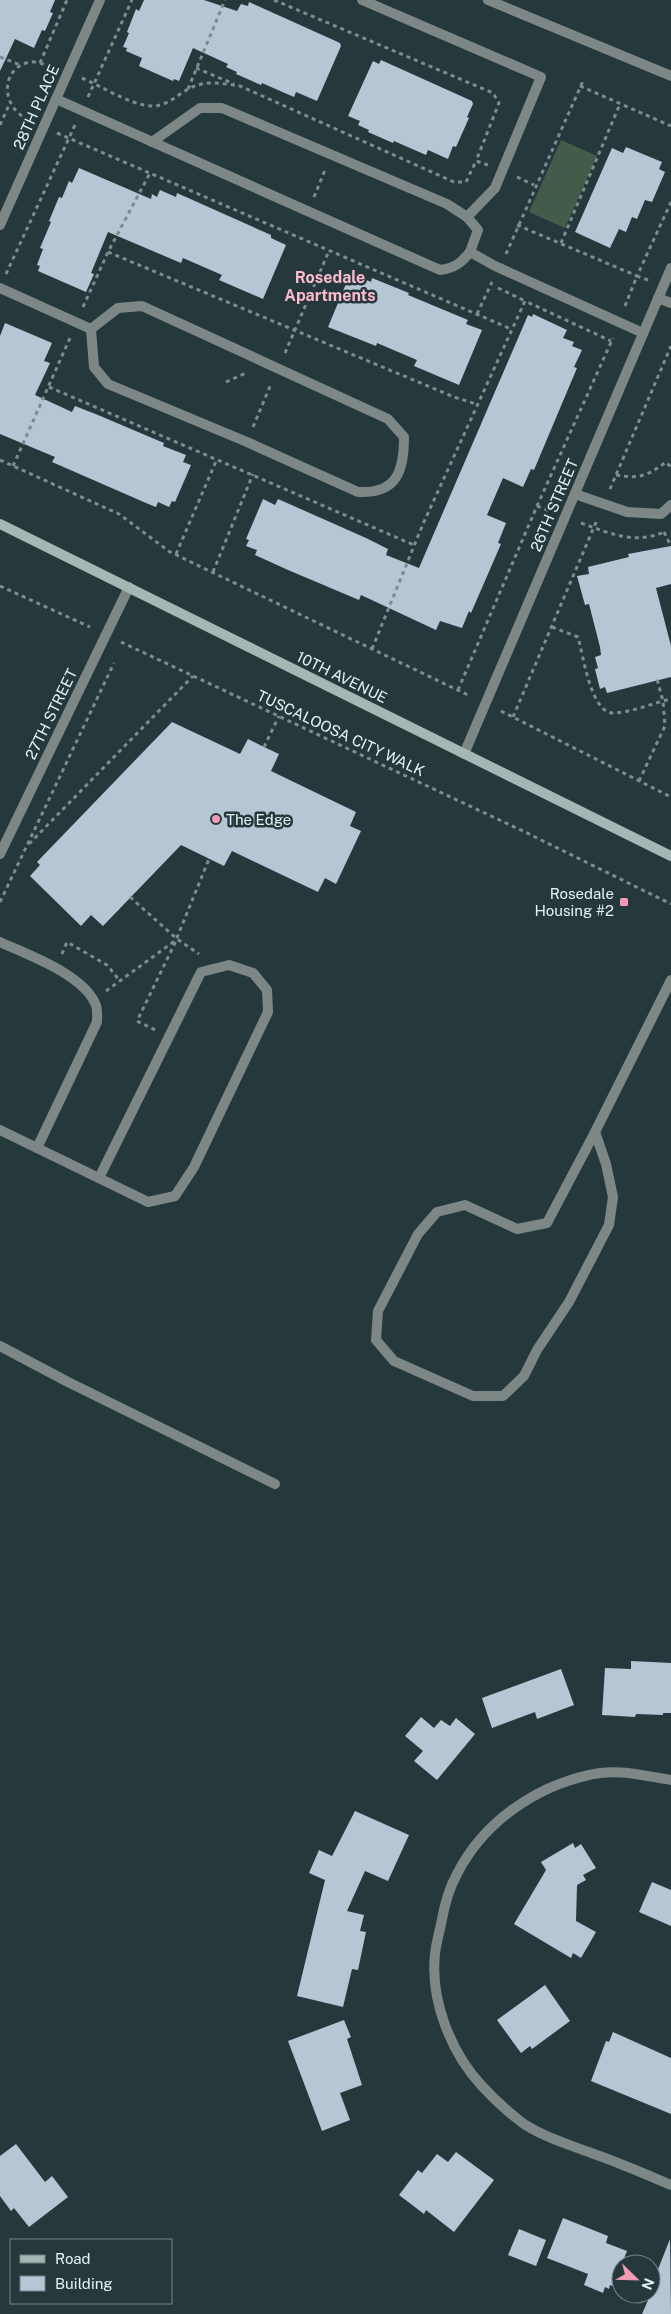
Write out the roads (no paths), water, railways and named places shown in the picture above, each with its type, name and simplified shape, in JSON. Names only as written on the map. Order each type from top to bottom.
[{"type":"main road","name":"10TH AVENUE","points":[[0,524],[671,856]]},
{"type":"street","name":"28TH PLACE","points":[[0,225],[100,0]]},
{"type":"street","points":[[362,0],[541,77],[495,188],[467,217]]},
{"type":"street","points":[[488,0],[502,3],[671,76]]},
{"type":"street","points":[[56,99],[152,142],[440,270],[452,268],[463,262],[470,252],[478,230],[467,217],[447,204],[222,108],[200,108],[152,142]]},
{"type":"street","points":[[470,252],[500,268],[643,333]]},
{"type":"street","name":"26TH STREET","points":[[464,754],[671,268]]},
{"type":"street","points":[[0,288],[91,329]]},
{"type":"street","points":[[658,298],[671,303]]},
{"type":"street","points":[[142,306],[388,419],[404,437],[404,460],[394,481],[376,493],[358,492],[247,442],[108,384],[94,367],[91,329],[118,308],[142,306]]},
{"type":"street","points":[[575,494],[628,512],[661,514],[671,505]]},
{"type":"street","name":"27TH STREET","points":[[0,854],[128,587]]},
{"type":"street","points":[[0,942],[55,968],[88,990],[96,1005],[97,1022],[37,1148]]},
{"type":"street","points":[[0,1130],[148,1202],[175,1196],[194,1167],[268,1012],[267,990],[253,973],[229,965],[201,972],[99,1178]]},
{"type":"street","points":[[595,1132],[606,1164],[613,1197],[609,1225],[569,1302],[537,1350],[524,1376],[503,1396],[473,1396],[394,1361],[376,1340],[378,1311],[418,1234],[437,1212],[465,1206],[517,1229],[547,1223],[671,980]]},
{"type":"street","points":[[0,1346],[68,1382],[275,1484]]},
{"type":"street","points":[[671,1780],[621,1772],[590,1774],[563,1782],[537,1793],[513,1809],[473,1849],[457,1873],[446,1899],[435,1955],[435,1984],[441,2012],[451,2038],[464,2064],[502,2106],[525,2124],[550,2138],[671,2185]]},
{"type":"place","name":"The Edge","points":[[216,819]]},
{"type":"place","name":"Rosedale Housing #2","points":[[624,902]]},
{"type":"district","name":"Rosedale Apartments","points":[[330,286]]}]
